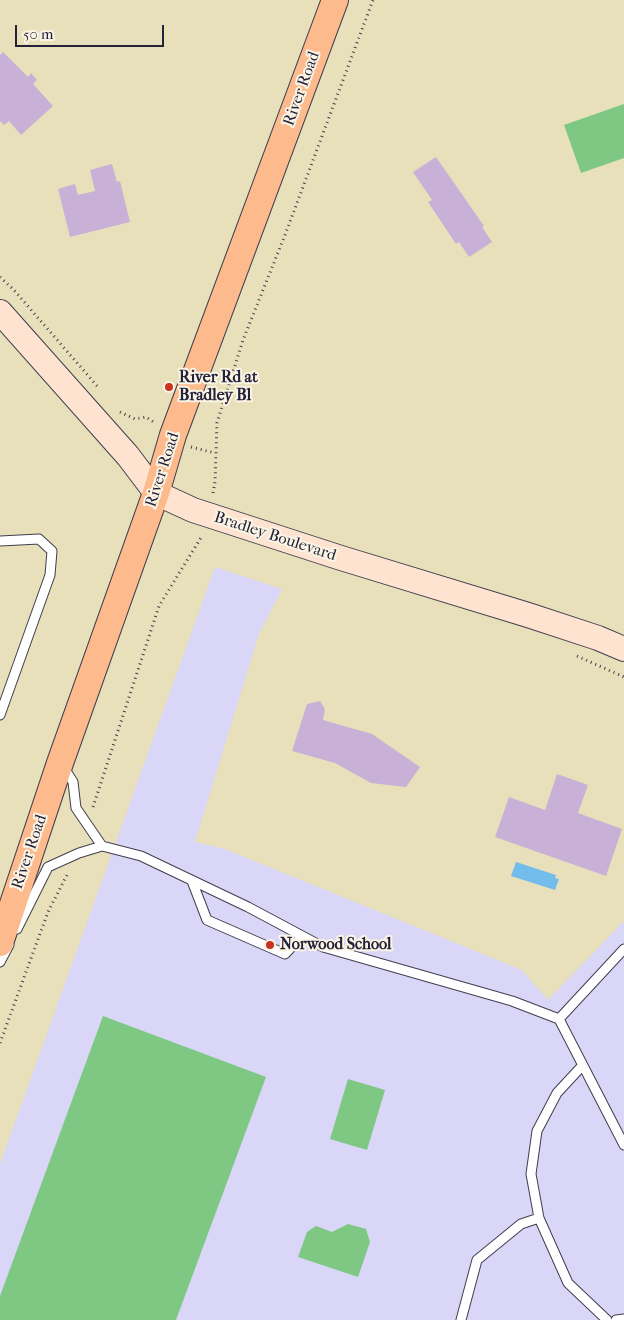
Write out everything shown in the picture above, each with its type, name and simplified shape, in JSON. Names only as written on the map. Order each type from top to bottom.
[{"type":"main road","name":"River Road","points":[[0,943],[60,763],[156,493],[173,436],[335,0]]},
{"type":"main road","name":"Bradley Boulevard","points":[[0,312],[128,456],[156,493],[193,510],[341,558],[521,612],[624,648]]},
{"type":"lane","points":[[0,541],[39,539],[52,551],[50,575],[0,715]]},
{"type":"lane","points":[[60,763],[73,782],[76,808],[102,846]]},
{"type":"lane","points":[[0,962],[48,867],[79,853],[102,846],[141,856],[323,947],[512,1001],[559,1019],[624,1145]]},
{"type":"lane","points":[[192,881],[207,920],[285,954],[302,936]]},
{"type":"lane","points":[[559,1019],[623,954]]},
{"type":"lane","points":[[582,1066],[557,1092],[537,1132],[531,1174],[539,1218],[568,1283],[607,1320]]},
{"type":"lane","points":[[461,1320],[477,1260],[521,1224],[539,1218]]},
{"type":"lane","points":[[616,1320],[624,1319]]},
{"type":"path","points":[[0,277],[13,289],[103,392]]},
{"type":"path","points":[[116,407],[122,414],[135,419],[146,417],[188,446],[215,453]]},
{"type":"shaded area","name":"Norwood School","points":[[215,567],[282,589],[259,634],[195,842],[225,849],[522,970],[548,1000],[624,921],[624,1320],[0,1320],[0,1164]]},
{"type":"green space","points":[[624,104],[624,158],[581,173],[564,125]]},
{"type":"green space","points":[[103,1016],[266,1077],[176,1320],[0,1320],[0,1296]]},
{"type":"green space","points":[[348,1079],[385,1090],[367,1150],[330,1139]]},
{"type":"green space","points":[[348,1224],[366,1229],[370,1242],[358,1277],[298,1257],[307,1232],[316,1226],[332,1232]]},
{"type":"water","points":[[516,862],[556,875],[555,878],[559,879],[555,890],[511,876]]},
{"type":"building","points":[[3,52],[28,77],[31,73],[37,80],[33,84],[53,106],[21,135],[9,121],[4,125],[0,121],[0,55]]},
{"type":"building","points":[[436,157],[484,226],[482,227],[492,242],[469,257],[459,242],[456,244],[428,202],[432,200],[413,172]]},
{"type":"building","points":[[112,164],[117,182],[120,181],[130,222],[70,237],[58,189],[75,184],[78,195],[95,191],[90,170]]},
{"type":"building","points":[[320,701],[325,709],[323,720],[372,734],[420,767],[406,787],[371,783],[335,763],[292,751],[307,704]]},
{"type":"building","points":[[557,774],[588,785],[578,813],[622,829],[606,876],[495,837],[509,797],[545,810]]},
{"type":"place","name":"River Rd at Bradley Bl","points":[[169,387]]},
{"type":"place","name":"Norwood School","points":[[270,945]]}]
